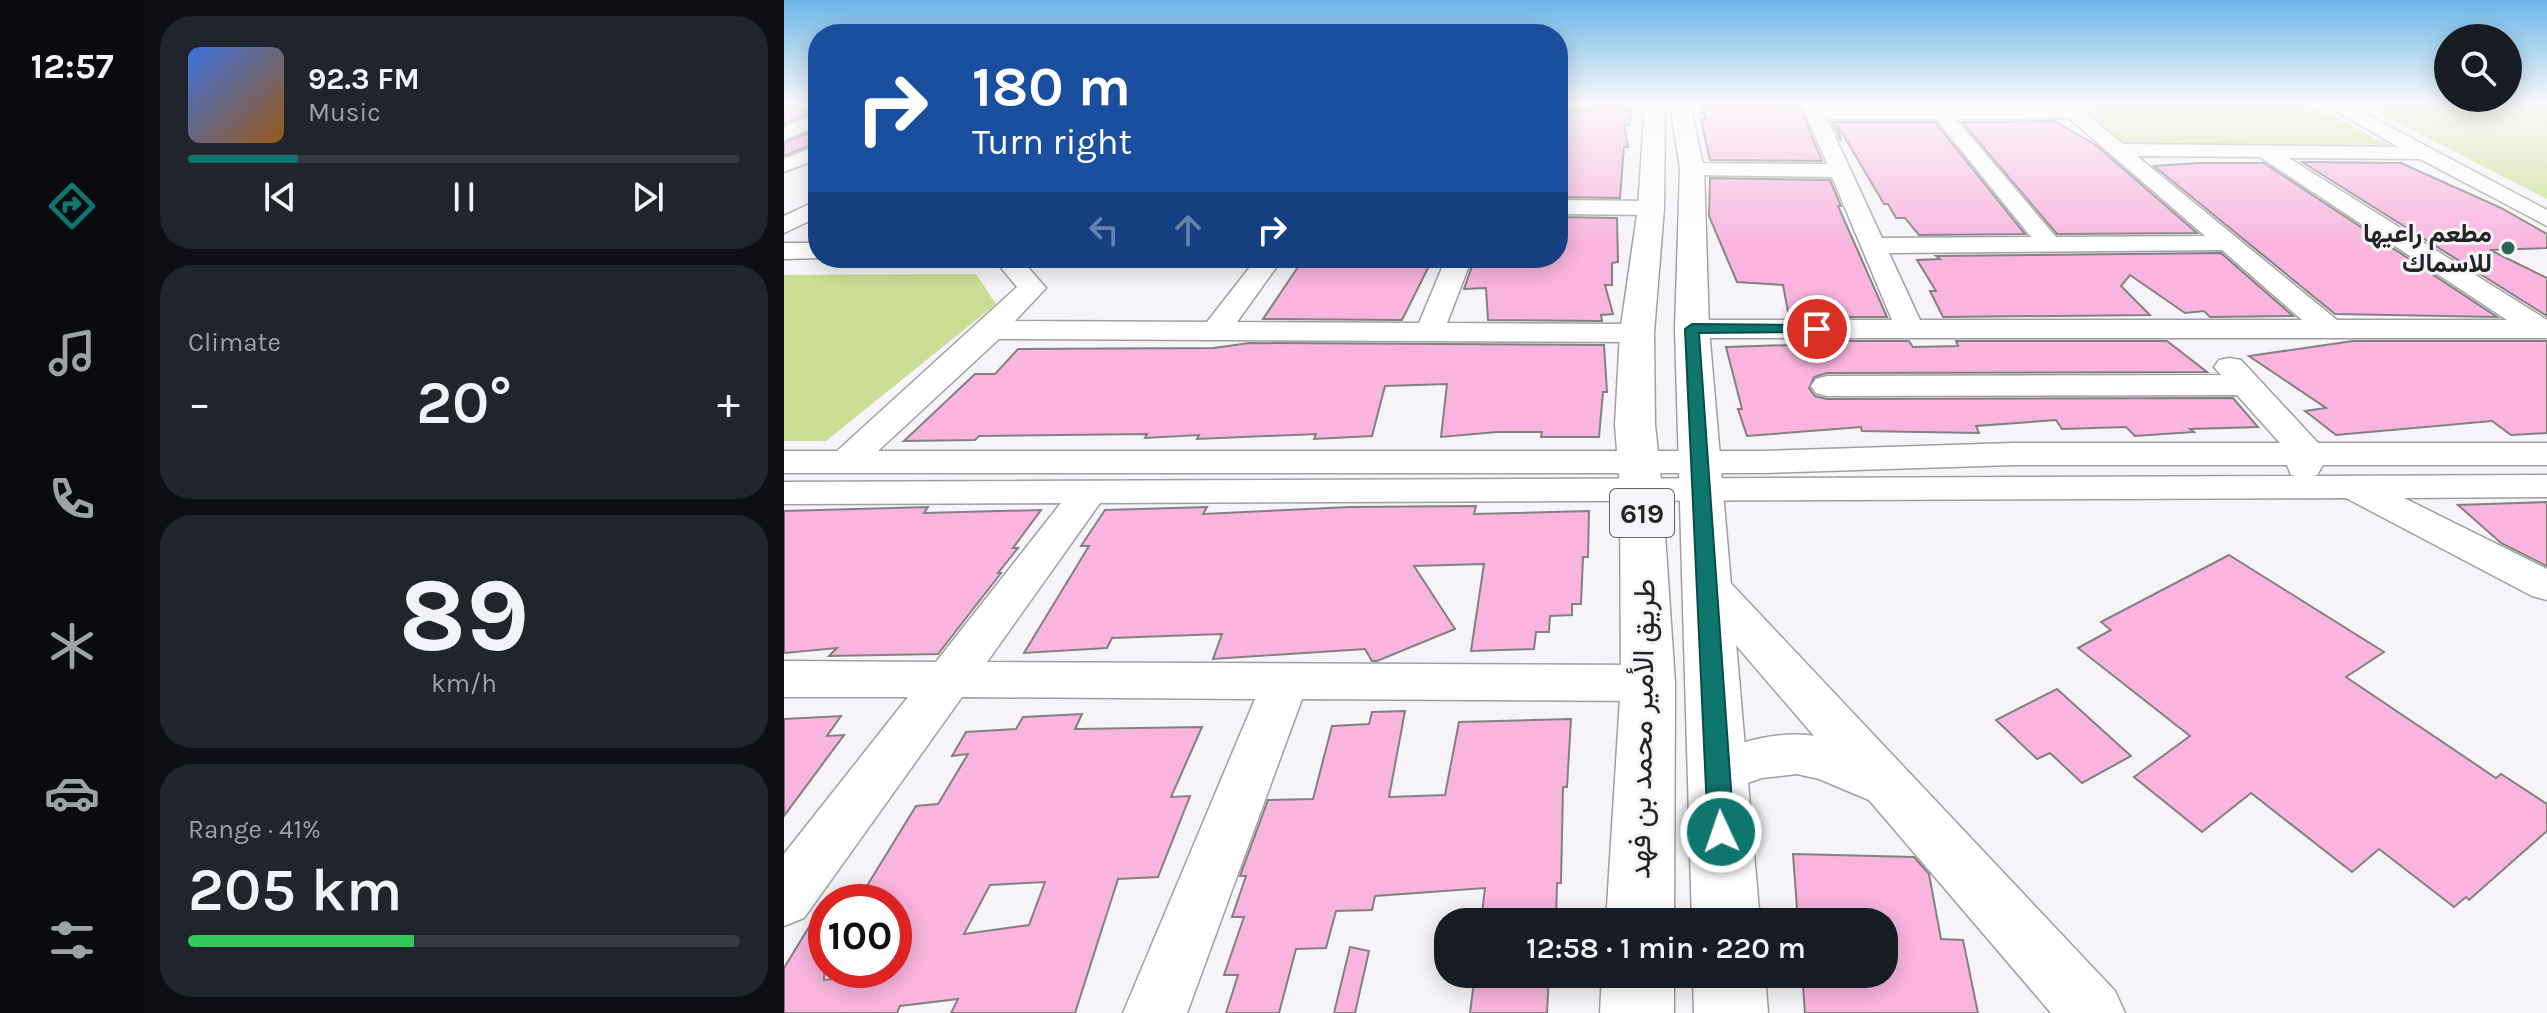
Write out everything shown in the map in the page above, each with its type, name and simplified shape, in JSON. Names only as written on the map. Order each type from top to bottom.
[{"type":"highway","name":"طريق الأمير محمد بن فهد","points":[[1640,908],[1648,683],[1635,425],[1637,333],[1651,208],[1653,151]]},
{"type":"highway","name":"طريق الأمير محمد بن فهد","points":[[1689,151],[1692,169],[1692,329],[1725,908]]},
{"type":"highway","points":[[1637,1013],[1638,988]]},
{"type":"highway","points":[[1730,988],[1731,1013]]},
{"type":"street","points":[[1832,151],[1910,329]]},
{"type":"street","points":[[1973,151],[2049,244]]},
{"type":"street","points":[[2121,151],[2332,331]]},
{"type":"street","points":[[2265,151],[2543,329]]},
{"type":"street","points":[[2353,151],[2423,153]]},
{"type":"street","points":[[2420,151],[2547,219]]},
{"type":"street","points":[[2447,151],[2547,203]]},
{"type":"street","points":[[786,166],[808,156]]},
{"type":"street","points":[[1692,169],[1840,171]]},
{"type":"street","points":[[784,226],[801,201]]},
{"type":"street","points":[[1568,207],[1651,208]]},
{"type":"street","points":[[1873,246],[2229,243]]},
{"type":"street","points":[[784,251],[808,251]]},
{"type":"street","points":[[847,461],[991,330],[1032,288],[1015,268]]},
{"type":"street","points":[[1215,332],[1263,268]]},
{"type":"street","points":[[1430,331],[1455,268]]},
{"type":"street","points":[[1692,329],[2543,329]]},
{"type":"street","points":[[991,330],[1637,333]]},
{"type":"street","points":[[2198,331],[2247,385],[2304,470],[2352,487],[2547,586]]},
{"type":"street","points":[[1827,386],[2247,385]]},
{"type":"street","points":[[784,462],[1700,475],[2304,470],[2547,454]]},
{"type":"street","points":[[784,493],[1090,491],[1639,475]]},
{"type":"street","points":[[2352,487],[2547,486]]},
{"type":"street","points":[[784,899],[1090,491]]},
{"type":"street","points":[[1708,585],[1845,755],[1890,788],[2093,1013]]},
{"type":"street","points":[[784,679],[1648,683]]},
{"type":"street","points":[[1155,1013],[1285,683]]},
{"type":"street","points":[[1718,772],[1763,754],[1803,752],[1845,755]]},
{"type":"green space","points":[[2454,151],[2547,151],[2547,199]]},
{"type":"green space","points":[[976,274],[996,304],[826,441],[784,441],[784,275]]},
{"type":"building","points":[[1568,151],[1624,151],[1620,198],[1568,197]]},
{"type":"building","points":[[1708,151],[1818,151],[1822,161],[1710,160]]},
{"type":"building","points":[[1853,151],[1959,151],[2025,234],[1919,235],[1905,218],[1896,218],[1888,204],[1884,204]]},
{"type":"building","points":[[1987,151],[2103,151],[2197,233],[2057,234]]},
{"type":"building","points":[[2302,162],[2401,163],[2501,208],[2547,234],[2547,248],[2490,250],[2547,278],[2547,316]]},
{"type":"building","points":[[2264,163],[2497,317],[2335,314],[2154,166]]},
{"type":"building","points":[[1710,178],[1830,180],[1841,206],[1838,206],[1887,317],[1789,317],[1783,285],[1737,282],[1709,216]]},
{"type":"building","points":[[1568,217],[1617,218],[1618,262],[1612,263],[1612,285],[1605,285],[1613,314],[1601,315],[1602,321],[1488,320],[1486,288],[1464,289],[1471,268],[1568,268]]},
{"type":"building","points":[[2221,253],[2293,316],[2210,317],[2204,311],[2185,313],[2130,275],[2121,286],[2150,315],[1943,317],[1930,291],[1936,291],[1917,260],[1940,259],[1936,256]]},
{"type":"building","points":[[1297,268],[1428,268],[1402,320],[1263,319]]},
{"type":"building","points":[[1794,341],[1909,341],[1913,347],[1958,346],[1956,341],[2167,341],[2207,372],[1827,373],[1814,377],[1809,388],[1815,396],[1827,399],[2233,398],[2258,427],[2190,429],[2194,432],[2135,436],[2126,427],[2062,429],[2056,420],[1976,426],[1979,433],[1862,431],[1861,427],[1747,436],[1738,409],[1742,409],[1726,347],[1792,345],[1790,342]]},
{"type":"building","points":[[2353,341],[2547,341],[2547,433],[2511,435],[2492,421],[2336,435],[2305,411],[2326,408],[2249,356]]},
{"type":"building","points":[[1249,343],[1604,345],[1607,392],[1603,392],[1599,437],[1541,437],[1542,432],[1497,432],[1441,437],[1447,384],[1385,386],[1372,436],[1314,439],[1316,434],[1197,439],[1199,435],[1145,438],[1147,434],[979,436],[975,440],[904,441],[975,374],[995,374],[1018,349],[1214,348]]},
{"type":"building","points":[[2547,502],[2547,566],[2501,543],[2458,505]]},
{"type":"building","points":[[1476,506],[1474,514],[1589,511],[1588,557],[1583,557],[1581,604],[1572,604],[1572,615],[1550,616],[1549,632],[1536,632],[1534,649],[1471,651],[1484,564],[1414,566],[1455,629],[1377,661],[1372,661],[1365,649],[1213,659],[1222,634],[1112,638],[1107,648],[1024,653],[1089,546],[1081,546],[1105,510],[1207,507],[1203,514],[1350,507]]},
{"type":"building","points":[[928,507],[924,513],[1041,510],[1013,548],[1018,548],[998,573],[1001,573],[938,654],[829,656],[837,648],[784,653],[784,511]]},
{"type":"building","points":[[2229,555],[2384,652],[2346,677],[2496,778],[2501,774],[2547,804],[2547,831],[2469,900],[2466,897],[2454,907],[2379,849],[2352,872],[2251,793],[2202,832],[2134,777],[2190,736],[2078,648],[2111,630],[2101,622]]},
{"type":"building","points":[[2057,689],[2131,756],[2082,783],[2050,753],[2037,759],[1996,720]]},
{"type":"building","points":[[1405,711],[1389,797],[1445,795],[1459,722],[1571,719],[1567,787],[1563,787],[1561,883],[1557,883],[1556,908],[1483,908],[1485,888],[1375,896],[1372,910],[1336,911],[1326,948],[1296,949],[1279,1013],[1226,1013],[1238,975],[1224,975],[1244,917],[1232,917],[1246,876],[1240,876],[1268,800],[1313,799],[1332,726],[1369,724],[1372,712]]},
{"type":"building","points":[[1082,714],[1075,729],[1202,727],[1171,797],[1190,796],[1158,877],[1118,879],[1075,1013],[951,1013],[958,999],[900,1006],[897,1013],[784,1013],[784,968],[808,929],[808,988],[912,988],[912,884],[868,884],[916,806],[938,804],[968,754],[952,756],[966,732],[1016,729],[1023,717]],"holes":[[[1045,882],[1029,925],[964,934],[990,885]]]},
{"type":"building","points":[[841,716],[827,736],[844,735],[784,816],[784,719]]},
{"type":"building","points":[[1793,854],[1914,857],[1929,874],[1941,939],[1963,940],[1978,1013],[1805,1013],[1803,988],[1898,988],[1898,908],[1797,908]]},
{"type":"building","points":[[1350,947],[1369,951],[1355,1013],[1334,1013]]},
{"type":"building","points":[[1473,988],[1548,988],[1547,1013],[1470,1013]]},
{"type":"place","name":"مطعم راعيها للاسماك","points":[[2508,248]]},
{"type":"route","points":[[1721,832],[1692,329],[1817,329]]}]
